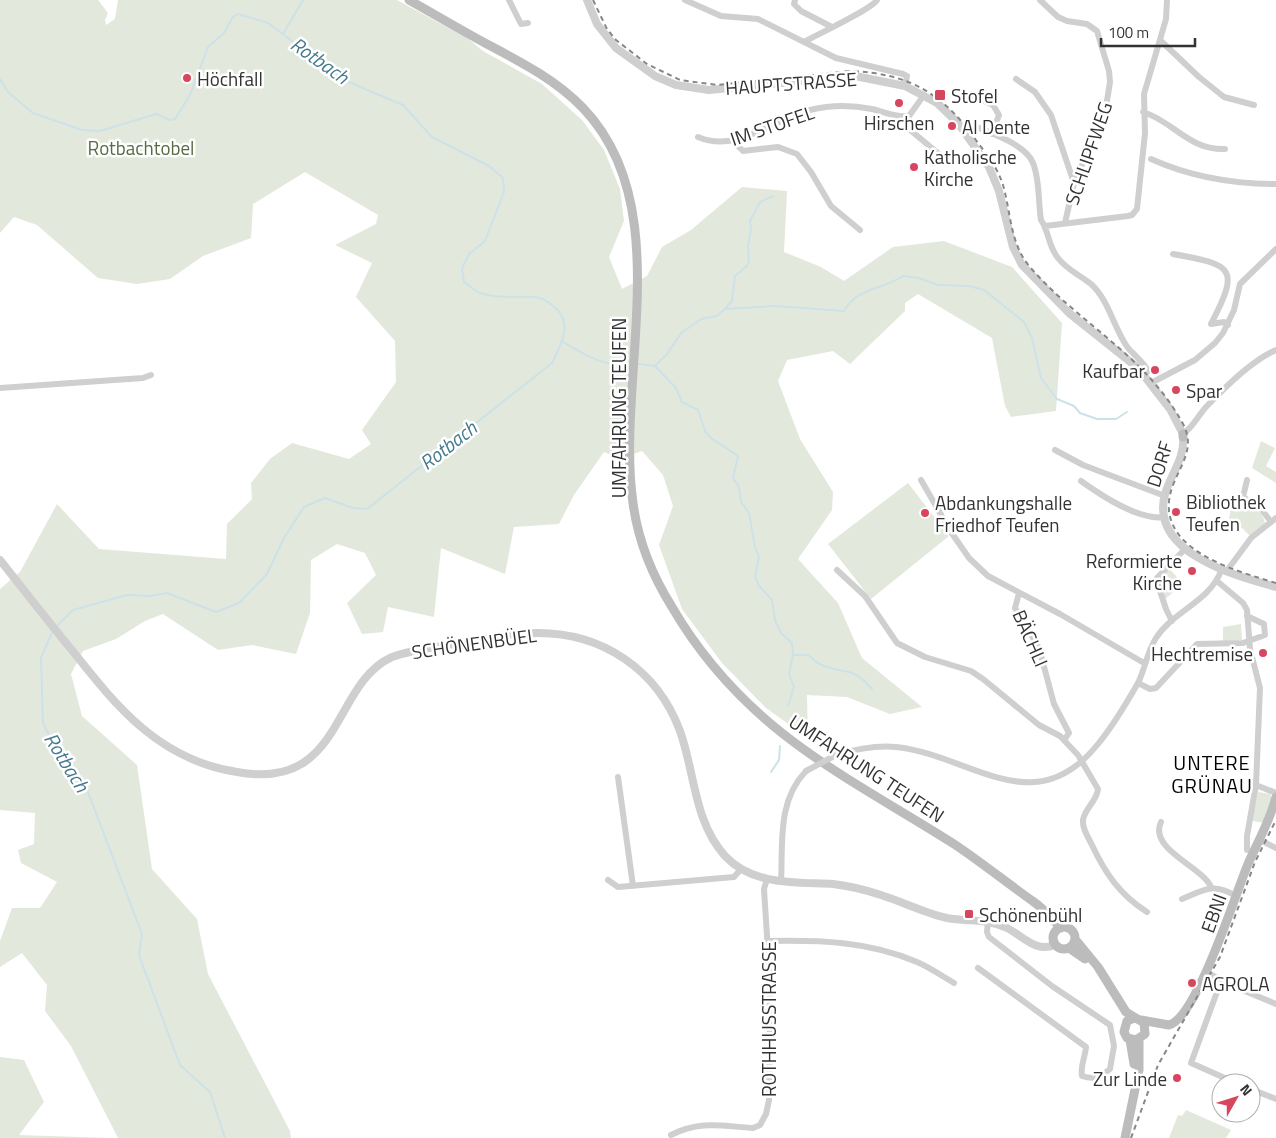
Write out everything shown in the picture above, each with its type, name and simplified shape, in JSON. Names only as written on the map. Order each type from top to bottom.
[{"type":"main road","name":"UMFAHRUNG TEUFEN","points":[[409,0],[555,84],[582,107],[600,128],[614,151],[625,177],[632,208],[636,248],[630,453],[633,502],[643,546],[660,587],[692,638],[733,688],[765,718],[799,745],[845,777],[954,844],[1034,901],[1061,928]]},
{"type":"main road","name":"EBNI","points":[[1138,1038],[1161,1025],[1177,1021],[1206,972],[1270,817],[1276,797]]},
{"type":"main road","name":"UMFAHRUNG TEUFEN","points":[[1026,897],[1046,920],[1053,935]]},
{"type":"main road","points":[[1125,1138],[1137,1078],[1138,1038],[1145,1026],[1120,1003],[1095,962],[1075,939],[1071,930],[1061,928],[1053,935],[1055,945],[1062,949],[1070,948],[1082,956],[1095,972],[1121,1014],[1125,1035],[1138,1038]]},
{"type":"main road","points":[[1070,948],[1075,939]]},
{"type":"main road","points":[[1124,1025],[1138,1019],[1161,1025]]},
{"type":"street","points":[[509,0],[521,24],[528,23]]},
{"type":"street","name":"HAUPTSTRASSE","points":[[587,0],[597,24],[616,48],[656,76],[684,87],[709,90],[849,76],[905,86],[924,95],[944,109],[961,127],[994,176],[1010,240],[1022,265],[1069,313],[1130,361],[1144,375],[1170,409],[1183,435]]},
{"type":"street","points":[[686,0],[721,16],[758,19],[836,58],[903,74],[907,76],[905,86]]},
{"type":"street","points":[[795,0],[794,4],[801,11],[830,26]]},
{"type":"street","points":[[804,42],[830,26],[871,7],[878,0]]},
{"type":"street","name":"SCHLIPFWEG","points":[[1040,0],[1058,17],[1068,21],[1087,24],[1097,31],[1109,71],[1110,82],[1106,113],[1074,182],[1065,223]]},
{"type":"street","points":[[1045,226],[1128,216],[1134,213],[1138,205],[1145,133],[1144,94],[1166,19],[1167,0]]},
{"type":"street","points":[[1160,40],[1199,77],[1224,97],[1254,105]]},
{"type":"street","points":[[1016,79],[1035,92],[1047,107],[1074,182]]},
{"type":"street","points":[[924,95],[909,116],[909,129],[939,154]]},
{"type":"street","points":[[975,97],[993,105],[999,115],[992,134]]},
{"type":"street","name":"IM STOFEL","points":[[698,137],[717,143],[739,141],[793,115],[826,107],[858,107],[900,117],[909,116]]},
{"type":"street","points":[[1143,112],[1160,120],[1181,136],[1214,149],[1225,149]]},
{"type":"street","points":[[961,127],[968,124],[1023,149],[1033,162],[1041,220],[1045,226],[1049,244],[1058,258],[1069,269],[1092,285],[1098,293],[1128,347],[1146,367],[1148,371],[1144,375]]},
{"type":"street","points":[[739,141],[739,146],[743,151],[778,147],[797,154],[811,172],[831,206],[860,230]]},
{"type":"street","points":[[1151,159],[1172,169],[1215,180],[1276,184]]},
{"type":"street","points":[[1151,384],[1204,354],[1215,343],[1228,324],[1234,310],[1240,284],[1276,249]]},
{"type":"street","points":[[1173,254],[1206,260],[1222,268],[1229,282],[1228,292],[1211,324],[1224,322],[1228,324]]},
{"type":"street","points":[[1183,435],[1205,408],[1256,360],[1276,350]]},
{"type":"street","points":[[0,388],[143,378],[151,375]]},
{"type":"street","name":"DORF","points":[[1183,435],[1182,454],[1165,496],[1165,517],[1171,532],[1186,548],[1211,567],[1276,587]]},
{"type":"street","points":[[1055,450],[1083,465],[1165,496]]},
{"type":"street","name":"BÄCHLI","points":[[921,480],[932,501],[969,558],[988,576],[1020,593],[1015,608],[1034,638],[1045,662],[1054,704],[1069,733],[1064,740]]},
{"type":"street","points":[[782,882],[785,808],[792,787],[806,772],[836,755],[870,747],[896,747],[919,752],[993,776],[1028,782],[1060,777],[1082,762],[1110,728],[1138,683],[1144,663],[1155,639],[1172,621],[1199,600],[1218,581],[1223,571],[1251,538],[1274,519],[1243,497],[1247,480]]},
{"type":"street","points":[[1081,481],[1104,498],[1151,518],[1165,517]]},
{"type":"street","points":[[1172,621],[1156,579],[1186,548]]},
{"type":"street","name":"SCHÖNENBÜEL","points":[[0,560],[107,694],[139,728],[156,740],[189,758],[206,765],[245,774],[261,774],[291,769],[304,762],[324,743],[362,682],[374,668],[385,660],[401,654],[498,636],[527,633],[578,637],[601,645],[625,658],[645,674],[664,698],[674,716],[685,748],[705,827],[726,856],[741,870]]},
{"type":"street","points":[[837,570],[865,596],[897,643],[925,657],[971,671],[984,679],[1040,725],[1064,740],[1082,762],[1098,789],[1084,816],[1084,829],[1105,872],[1114,885],[1135,905],[1147,912]]},
{"type":"street","points":[[1218,581],[1243,603],[1247,616],[1249,642],[1260,688],[1256,785],[1246,836],[1247,850]]},
{"type":"street","points":[[1020,593],[1144,663]]},
{"type":"street","points":[[1138,683],[1150,689],[1156,688],[1194,646],[1200,644],[1249,642],[1263,636],[1266,632],[1264,624],[1247,616]]},
{"type":"street","points":[[618,777],[633,886]]},
{"type":"street","points":[[1256,785],[1276,793]]},
{"type":"street","points":[[1161,822],[1159,828],[1160,838],[1184,864],[1206,878],[1211,887]]},
{"type":"street","points":[[1260,840],[1276,848]]},
{"type":"street","points":[[608,880],[618,887],[633,886],[734,877],[741,870],[782,882],[853,887],[947,918],[988,921],[1009,929],[1036,946],[1045,948],[1055,945]]},
{"type":"street","name":"ROTHHUSSTRASSE","points":[[671,1135],[686,1127],[698,1124],[753,1128],[760,1125],[766,1114],[769,1100],[768,941],[764,889],[767,879]]},
{"type":"street","points":[[1182,899],[1211,887],[1224,889],[1236,896]]},
{"type":"street","points":[[978,968],[1086,1047],[1081,1068],[1082,1076],[1092,1079],[1100,1077],[1110,1068],[1114,1046],[1110,1025],[1052,986],[990,937],[987,932],[988,921]]},
{"type":"street","points":[[768,941],[812,940],[865,945],[919,962],[954,983]]},
{"type":"street","points":[[1206,972],[1221,981],[1276,1004]]},
{"type":"street","points":[[1214,1073],[1191,1063],[1221,981]]},
{"type":"street","points":[[1261,1093],[1276,1099]]},
{"type":"green space","name":"Rotbachtobel","points":[[0,0],[98,0],[108,13],[105,20],[106,25],[115,19],[118,0],[397,0],[467,38],[483,51],[542,84],[582,120],[604,150],[620,189],[624,221],[609,257],[622,289],[647,276],[662,247],[691,230],[742,187],[787,191],[784,252],[821,267],[844,281],[893,247],[944,241],[1012,267],[1062,323],[1056,411],[1011,417],[1005,406],[992,338],[918,294],[905,303],[905,311],[850,364],[833,351],[787,360],[778,381],[800,439],[833,492],[832,510],[798,559],[838,603],[862,658],[922,707],[890,714],[847,697],[807,695],[808,738],[766,708],[722,663],[682,609],[659,545],[673,506],[663,475],[642,451],[620,459],[604,452],[574,495],[559,524],[514,527],[505,574],[441,548],[434,617],[388,607],[383,632],[362,634],[347,603],[376,575],[365,553],[337,544],[311,560],[310,613],[296,654],[252,645],[218,650],[163,614],[145,621],[116,639],[83,651],[71,674],[82,716],[137,765],[152,869],[197,919],[208,974],[290,1131],[291,1138],[118,1138],[71,1046],[45,1011],[47,985],[22,953],[0,967],[0,941],[12,908],[40,908],[57,882],[21,863],[18,850],[34,844],[35,813],[0,810],[0,589],[20,572],[57,504],[99,549],[226,559],[227,524],[252,499],[251,483],[270,459],[292,443],[349,459],[371,444],[362,430],[396,382],[395,341],[356,297],[372,263],[335,245],[376,224],[378,215],[305,172],[253,204],[251,238],[203,256],[170,279],[137,284],[98,278],[37,225],[14,217],[0,233]]},
{"type":"green space","points":[[1261,441],[1275,448],[1266,466],[1276,472],[1276,483],[1252,468]]},
{"type":"green space","points":[[908,483],[949,536],[871,599],[828,544]]},
{"type":"green space","points":[[1233,499],[1253,507],[1261,513],[1265,523],[1250,536],[1242,528],[1238,532],[1229,518]]},
{"type":"green space","points":[[1169,568],[1183,584],[1164,600],[1158,580]]},
{"type":"green space","points":[[1241,624],[1242,640],[1223,641],[1223,627]]},
{"type":"green space","points":[[1258,792],[1270,794],[1272,798],[1265,823],[1252,821]]},
{"type":"green space","points":[[0,1057],[24,1060],[44,1102],[19,1135],[109,1138],[0,1138]]},
{"type":"green space","points":[[1186,1110],[1211,1121],[1211,1123],[1231,1130],[1226,1138],[1169,1138],[1178,1115],[1182,1116]]},
{"type":"waterway","points":[[283,34],[303,0]]},
{"type":"waterway","name":"Rotbach","points":[[0,79],[8,92],[33,113],[82,130],[100,131],[156,114],[170,120],[175,119],[190,95],[208,47],[224,33],[233,17],[238,14],[268,23],[344,80],[403,105],[432,137],[489,166],[503,178],[504,192],[485,241],[469,254],[462,268],[464,282],[478,292],[487,295],[541,298],[559,311],[564,325],[562,340],[552,363],[367,509],[353,508],[325,498],[304,507],[284,538],[267,574],[239,603],[216,612],[167,593],[150,596],[127,595],[73,610],[56,627]]},
{"type":"waterway","points":[[726,308],[732,301],[735,276],[747,266],[749,261],[750,221],[760,202],[773,196]]},
{"type":"waterway","points":[[638,364],[655,366],[667,354],[681,333],[701,319],[717,316],[725,309],[775,306],[844,311],[849,303],[863,293],[903,276],[919,278],[938,285],[969,286],[984,290],[1024,322],[1032,338],[1041,378],[1057,399],[1074,406],[1080,413],[1097,419],[1116,419],[1127,412]]},
{"type":"waterway","points":[[563,342],[587,356],[603,362],[630,365]]},
{"type":"waterway","points":[[655,366],[676,388],[682,402],[698,410],[705,431],[711,438],[738,456],[733,478],[739,487],[741,502],[749,513],[755,547],[759,557],[755,577],[759,586],[772,600],[775,620],[781,633],[792,643],[793,655],[810,656],[819,664],[832,669],[850,672],[859,677],[872,689]]},
{"type":"waterway","name":"Rotbach","points":[[53,630],[41,658],[43,723],[56,750],[86,787],[142,934],[139,955],[180,1065],[210,1092],[225,1138]]},
{"type":"waterway","points":[[788,706],[794,687],[789,674],[793,655]]},
{"type":"waterway","points":[[771,772],[779,760],[780,746]]},
{"type":"railway","points":[[593,0],[607,29],[616,40],[647,64],[680,80],[717,85],[849,71],[890,76],[924,89],[938,99],[965,126],[996,168],[1006,196],[1012,228],[1023,258],[1069,306],[1110,340],[1149,377],[1182,422],[1188,439],[1188,447],[1173,485],[1169,507],[1173,525],[1184,540],[1199,553],[1238,571],[1276,583]]},
{"type":"railway","points":[[1131,1138],[1158,1065],[1220,957],[1255,862],[1276,820]]},
{"type":"place","name":"Höchfall","points":[[187,78]]},
{"type":"place","name":"Stofel","points":[[940,95]]},
{"type":"place","name":"Hirschen","points":[[899,103]]},
{"type":"place","name":"Al Dente","points":[[952,126]]},
{"type":"place","name":"Katholische Kirche","points":[[914,167]]},
{"type":"place","name":"Kaufbar","points":[[1155,370]]},
{"type":"place","name":"Spar","points":[[1176,390]]},
{"type":"place","name":"Bibliothek Teufen","points":[[1176,512]]},
{"type":"place","name":"Abdankungshalle Friedhof Teufen","points":[[925,513]]},
{"type":"place","name":"Reformierte Kirche","points":[[1192,571]]},
{"type":"place","name":"Hechtremise","points":[[1263,653]]},
{"type":"place","name":"Schönenbühl","points":[[969,914]]},
{"type":"place","name":"AGROLA","points":[[1192,983]]},
{"type":"place","name":"Zur Linde","points":[[1177,1078]]},
{"type":"district","name":"UNTERE GRÜNAU","points":[[1212,774]]}]
